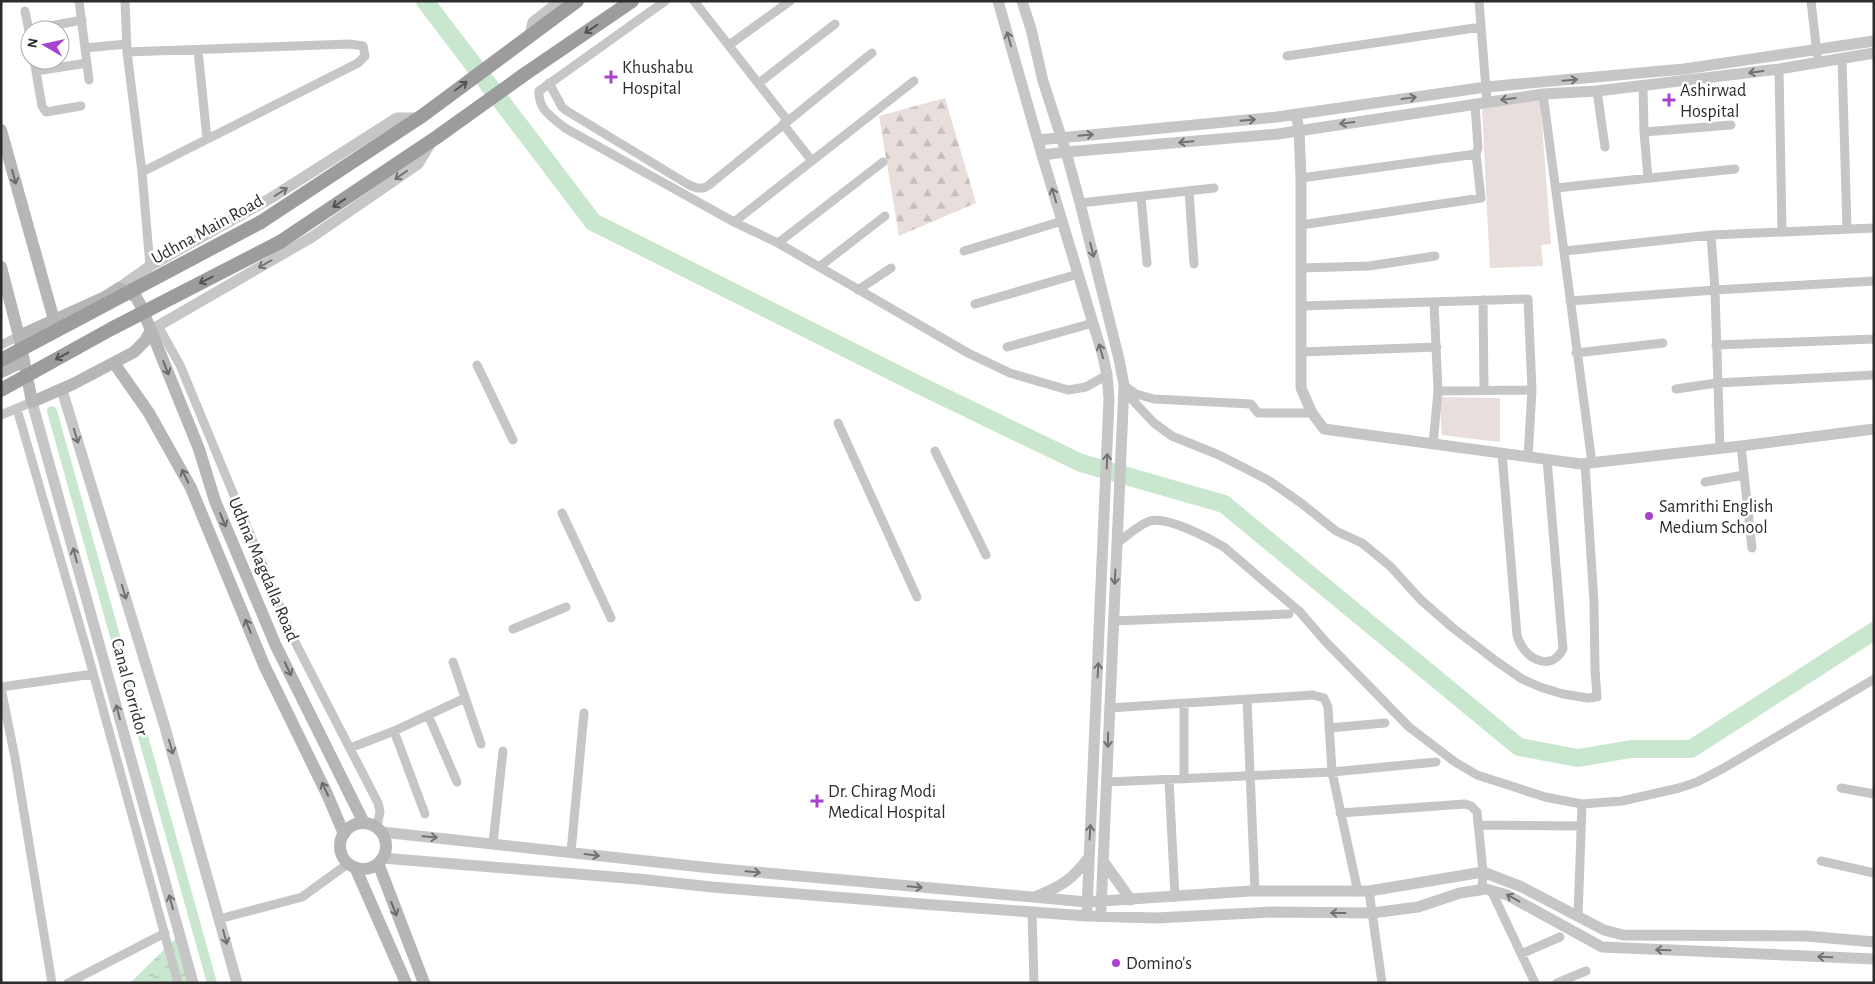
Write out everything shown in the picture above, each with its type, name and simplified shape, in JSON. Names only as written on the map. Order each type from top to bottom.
[{"type":"highway","points":[[530,34],[576,1]]},
{"type":"highway","points":[[1,390],[111,329],[300,230],[632,1]]},
{"type":"highway","name":"Udhna Main Road","points":[[1,360],[261,222],[420,117],[530,34]]},
{"type":"main road","points":[[1,130],[54,320]]},
{"type":"main road","points":[[1,267],[19,336],[32,402],[62,390],[140,347],[152,326]]},
{"type":"main road","points":[[19,336],[105,297],[119,288]]},
{"type":"main road","name":"Udhna Magdalla Road","points":[[119,288],[136,297],[152,326],[199,450],[215,501],[276,646],[364,823]]},
{"type":"main road","points":[[1,372],[24,361]]},
{"type":"main road","points":[[114,363],[149,413],[191,488],[264,665],[327,794],[344,834]]},
{"type":"main road","points":[[352,865],[371,867],[380,861],[386,845],[379,830],[364,823],[356,824],[344,834],[341,841],[341,849],[352,865],[406,983]]},
{"type":"main road","points":[[380,861],[424,983]]},
{"type":"street","points":[[80,1],[89,80]]},
{"type":"street","points":[[125,1],[127,48],[142,172],[150,266]]},
{"type":"street","points":[[530,34],[533,22],[560,1]]},
{"type":"street","points":[[666,1],[539,91],[539,100],[546,112],[565,128],[734,222],[778,243],[968,353],[1010,373],[1068,390],[1086,387],[1107,375]]},
{"type":"street","points":[[694,1],[758,83],[812,161]]},
{"type":"street","points":[[729,45],[790,1]]},
{"type":"street","points":[[998,1],[1107,375],[1109,399],[1105,510],[1087,916]]},
{"type":"street","points":[[1022,1],[1031,29],[1043,81],[1080,203],[1119,359],[1124,392],[1100,916]]},
{"type":"street","points":[[1479,1],[1487,102]]},
{"type":"street","points":[[1811,1],[1818,62]]},
{"type":"street","points":[[25,10],[27,20]]},
{"type":"street","points":[[70,23],[82,20]]},
{"type":"street","points":[[758,83],[835,24]]},
{"type":"street","points":[[1287,56],[1481,27]]},
{"type":"street","points":[[1038,140],[1296,114],[1486,87],[1684,69],[1816,48],[1874,41]]},
{"type":"street","points":[[85,48],[198,50],[350,44],[363,46],[365,56],[358,64],[142,172]]},
{"type":"street","points":[[198,50],[207,139]]},
{"type":"street","points":[[549,83],[562,107],[567,111],[697,188],[704,188],[709,186],[785,122],[872,53]]},
{"type":"street","points":[[1042,156],[1066,152],[1278,134],[1543,94],[1597,91],[1779,69],[1874,54]]},
{"type":"street","points":[[1842,59],[1847,229]]},
{"type":"street","points":[[80,106],[46,112],[42,106],[36,71],[87,64]]},
{"type":"street","points":[[1779,69],[1782,231]]},
{"type":"street","points":[[734,222],[914,81]]},
{"type":"street","points":[[1643,85],[1644,132],[1648,178]]},
{"type":"street","points":[[1597,91],[1605,147]]},
{"type":"street","points":[[1124,392],[1154,423],[1172,436],[1219,455],[1268,480],[1336,531],[1362,543],[1390,566],[1420,600],[1496,661],[1522,679],[1555,691],[1588,698],[1597,697],[1588,463],[1564,251],[1543,94]]},
{"type":"street","points":[[1301,225],[1481,198],[1476,154],[1478,148],[1475,104]]},
{"type":"street","points":[[1296,114],[1299,130],[1301,178],[1301,388],[1312,413],[1324,429],[1528,457],[1588,463],[1720,449],[1874,429]]},
{"type":"street","points":[[119,288],[150,266],[271,198],[397,118],[420,117]]},
{"type":"street","points":[[1644,132],[1731,125]]},
{"type":"street","points":[[435,138],[418,164],[312,237],[152,326],[180,364],[293,638],[378,803],[380,811],[379,830],[711,868],[1087,902],[1255,891],[1363,892],[1483,872],[1522,887],[1604,930],[1623,935],[1806,936],[1874,942]]},
{"type":"street","points":[[1301,178],[1476,154]]},
{"type":"street","points":[[778,243],[883,162]]},
{"type":"street","points":[[1556,188],[1735,170]]},
{"type":"street","points":[[1080,203],[1214,188]]},
{"type":"street","points":[[1189,191],[1194,264]]},
{"type":"street","points":[[1141,197],[1147,263]]},
{"type":"street","points":[[819,267],[885,216]]},
{"type":"street","points":[[964,251],[1062,221]]},
{"type":"street","points":[[1564,251],[1711,235],[1874,228]]},
{"type":"street","points":[[1711,235],[1715,290],[1720,449]]},
{"type":"street","points":[[1301,268],[1369,266],[1435,256]]},
{"type":"street","points":[[858,290],[891,268]]},
{"type":"street","points":[[975,304],[1078,274]]},
{"type":"street","points":[[1570,301],[1874,281]]},
{"type":"street","points":[[1301,306],[1528,299],[1532,390],[1528,457]]},
{"type":"street","points":[[1483,300],[1484,390]]},
{"type":"street","points":[[1433,444],[1438,391],[1434,302]]},
{"type":"street","points":[[1007,347],[1093,323]]},
{"type":"street","points":[[1,344],[19,336]]},
{"type":"street","points":[[1716,345],[1874,339]]},
{"type":"street","points":[[1576,353],[1663,343]]},
{"type":"street","points":[[1301,352],[1437,347]]},
{"type":"street","points":[[477,365],[513,440]]},
{"type":"street","points":[[1676,389],[1717,383],[1874,375]]},
{"type":"street","points":[[62,390],[164,724],[237,983]]},
{"type":"street","points":[[1438,391],[1532,390]]},
{"type":"street","points":[[1124,392],[1154,399],[1251,404],[1258,413],[1312,413]]},
{"type":"street","points":[[1,415],[32,402]]},
{"type":"street","name":"Canal Corridor","points":[[32,402],[193,983]]},
{"type":"street","points":[[17,409],[94,674],[178,983]]},
{"type":"street","points":[[838,423],[916,597]]},
{"type":"street","points":[[1740,446],[1752,548]]},
{"type":"street","points":[[935,451],[986,555]]},
{"type":"street","points":[[1502,453],[1516,635],[1519,645],[1527,655],[1535,660],[1556,658],[1563,649],[1547,459]]},
{"type":"street","points":[[1704,482],[1744,474]]},
{"type":"street","points":[[562,513],[611,618]]},
{"type":"street","points":[[1117,543],[1149,521],[1157,520],[1168,522],[1211,539],[1236,556],[1300,612],[1325,641],[1410,728],[1454,762],[1478,775],[1502,784],[1545,797],[1582,804],[1622,801],[1698,782],[1874,679]]},
{"type":"street","points":[[513,629],[566,607]]},
{"type":"street","points":[[1114,621],[1289,614]]},
{"type":"street","points":[[453,662],[481,744]]},
{"type":"street","points":[[52,983],[15,758],[1,687],[94,674]]},
{"type":"street","points":[[1109,708],[1319,696],[1326,702],[1332,772],[1340,813],[1363,892],[1372,913],[1382,983]]},
{"type":"street","points":[[350,748],[394,731],[465,698]]},
{"type":"street","points":[[1247,699],[1255,891]]},
{"type":"street","points":[[1184,703],[1184,779]]},
{"type":"street","points":[[571,852],[584,713]]},
{"type":"street","points":[[428,715],[457,782]]},
{"type":"street","points":[[1329,728],[1385,723]]},
{"type":"street","points":[[394,731],[425,814]]},
{"type":"street","points":[[493,844],[503,751]]},
{"type":"street","points":[[1107,782],[1332,772],[1436,762]]},
{"type":"street","points":[[1169,780],[1176,897]]},
{"type":"street","points":[[1841,788],[1874,794]]},
{"type":"street","points":[[1340,813],[1465,804],[1471,806],[1477,812],[1486,889],[1535,983]]},
{"type":"street","points":[[1578,917],[1582,804]]},
{"type":"street","points":[[1478,825],[1581,826]]},
{"type":"street","points":[[1033,897],[1065,884],[1079,871],[1089,856]]},
{"type":"street","points":[[380,861],[1032,912],[1156,918],[1273,912],[1372,913],[1418,907],[1460,893],[1486,889],[1507,895],[1602,947],[1874,959]]},
{"type":"street","points":[[1103,861],[1131,900]]},
{"type":"street","points":[[1821,861],[1874,872]]},
{"type":"street","points":[[220,919],[302,896],[352,865]]},
{"type":"street","points":[[1032,912],[1034,983]]},
{"type":"street","points":[[68,983],[165,933]]},
{"type":"street","points":[[1521,954],[1560,937]]},
{"type":"street","points":[[1557,983],[1586,971]]},
{"type":"green space","points":[[945,98],[976,203],[899,236],[879,116]]},
{"type":"green space","points":[[1540,98],[1551,244],[1541,245],[1543,266],[1490,268],[1482,109]]},
{"type":"green space","points":[[1439,397],[1500,398],[1500,442],[1442,435]]},
{"type":"water","points":[[180,934],[192,983],[130,983]]},
{"type":"waterway","points":[[425,1],[593,222],[917,384],[1081,463],[1224,504],[1519,747],[1578,758],[1631,749],[1691,749],[1874,631]]},
{"type":"waterway","points":[[52,411],[212,983]]},
{"type":"place","name":"Khushabu Hospital","points":[[611,77]]},
{"type":"place","name":"Ashirwad Hospital","points":[[1669,100]]},
{"type":"place","name":"Samrithi English Medium School","points":[[1649,516]]},
{"type":"place","name":"Dr. Chirag Modi Medical Hospital","points":[[817,801]]},
{"type":"place","name":"Domino's","points":[[1116,963]]}]
